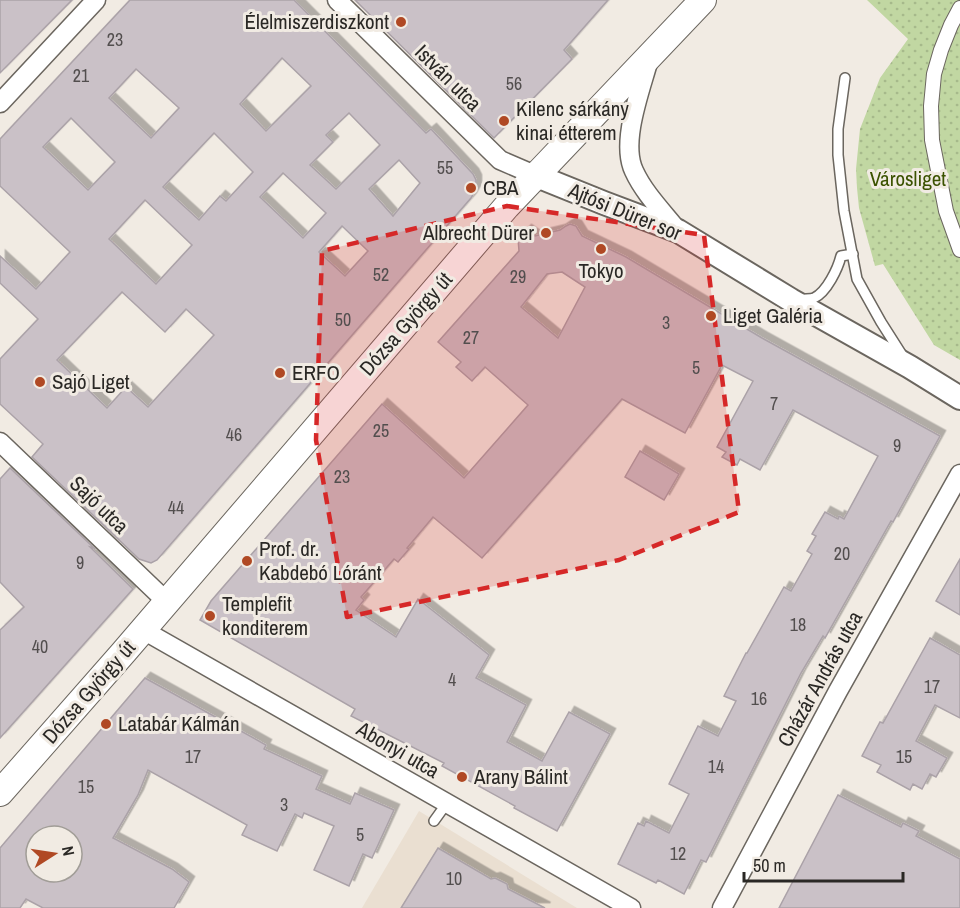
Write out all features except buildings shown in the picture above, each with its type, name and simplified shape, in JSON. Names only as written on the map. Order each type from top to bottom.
[{"type":"main road","name":"Dózsa György út","points":[[0,793],[494,222],[704,0]]},
{"type":"street","points":[[0,103],[96,0]]},
{"type":"street","name":"István utca","points":[[337,0],[500,160],[537,176]]},
{"type":"street","points":[[960,8],[941,50],[934,74],[931,106],[932,140],[946,211],[960,250]]},
{"type":"street","points":[[649,59],[631,127],[629,148],[633,170],[649,195],[678,231]]},
{"type":"street","name":"Ajtósi Dürer sor","points":[[537,176],[678,231],[960,398]]},
{"type":"street","name":"Sajó utca","points":[[4,454],[167,602]]},
{"type":"street","name":"Cházár András utca","points":[[722,908],[838,691],[960,474]]},
{"type":"street","name":"Abonyi utca","points":[[143,630],[631,908]]},
{"type":"lane","points":[[845,78],[838,129],[838,155],[844,210],[857,279],[910,367]]},
{"type":"lane","points":[[791,300],[813,298],[823,292],[842,256],[853,254]]},
{"type":"lane","points":[[434,821],[447,803]]},
{"type":"highlighted area","points":[[507,206],[704,235],[739,512],[619,560],[347,617],[316,440],[322,251]]},
{"type":"shaded area","points":[[419,811],[577,908],[362,908]]},
{"type":"green space","name":"Városliget","points":[[867,0],[960,0],[960,360],[934,345],[883,264],[875,266],[859,208],[856,169],[860,129],[880,78],[908,39]]},
{"type":"place","name":"Élelmiszerdiszkont","points":[[401,22]]},
{"type":"place","name":"Kilenc sárkány kinai étterem","points":[[504,121]]},
{"type":"place","name":"CBA","points":[[471,188]]},
{"type":"place","name":"Albrecht Dürer","points":[[546,233]]},
{"type":"place","name":"Tokyo","points":[[601,249]]},
{"type":"place","name":"Liget Galéria","points":[[711,316]]},
{"type":"place","name":"ERFO","points":[[280,373]]},
{"type":"place","name":"Sajó Liget","points":[[40,382]]},
{"type":"place","name":"Prof. dr. Kabdebó Lóránt","points":[[247,561]]},
{"type":"place","name":"Templefit konditerem","points":[[210,616]]},
{"type":"place","name":"Latabár Kálmán","points":[[106,724]]},
{"type":"place","name":"Arany Bálint","points":[[462,777]]}]
